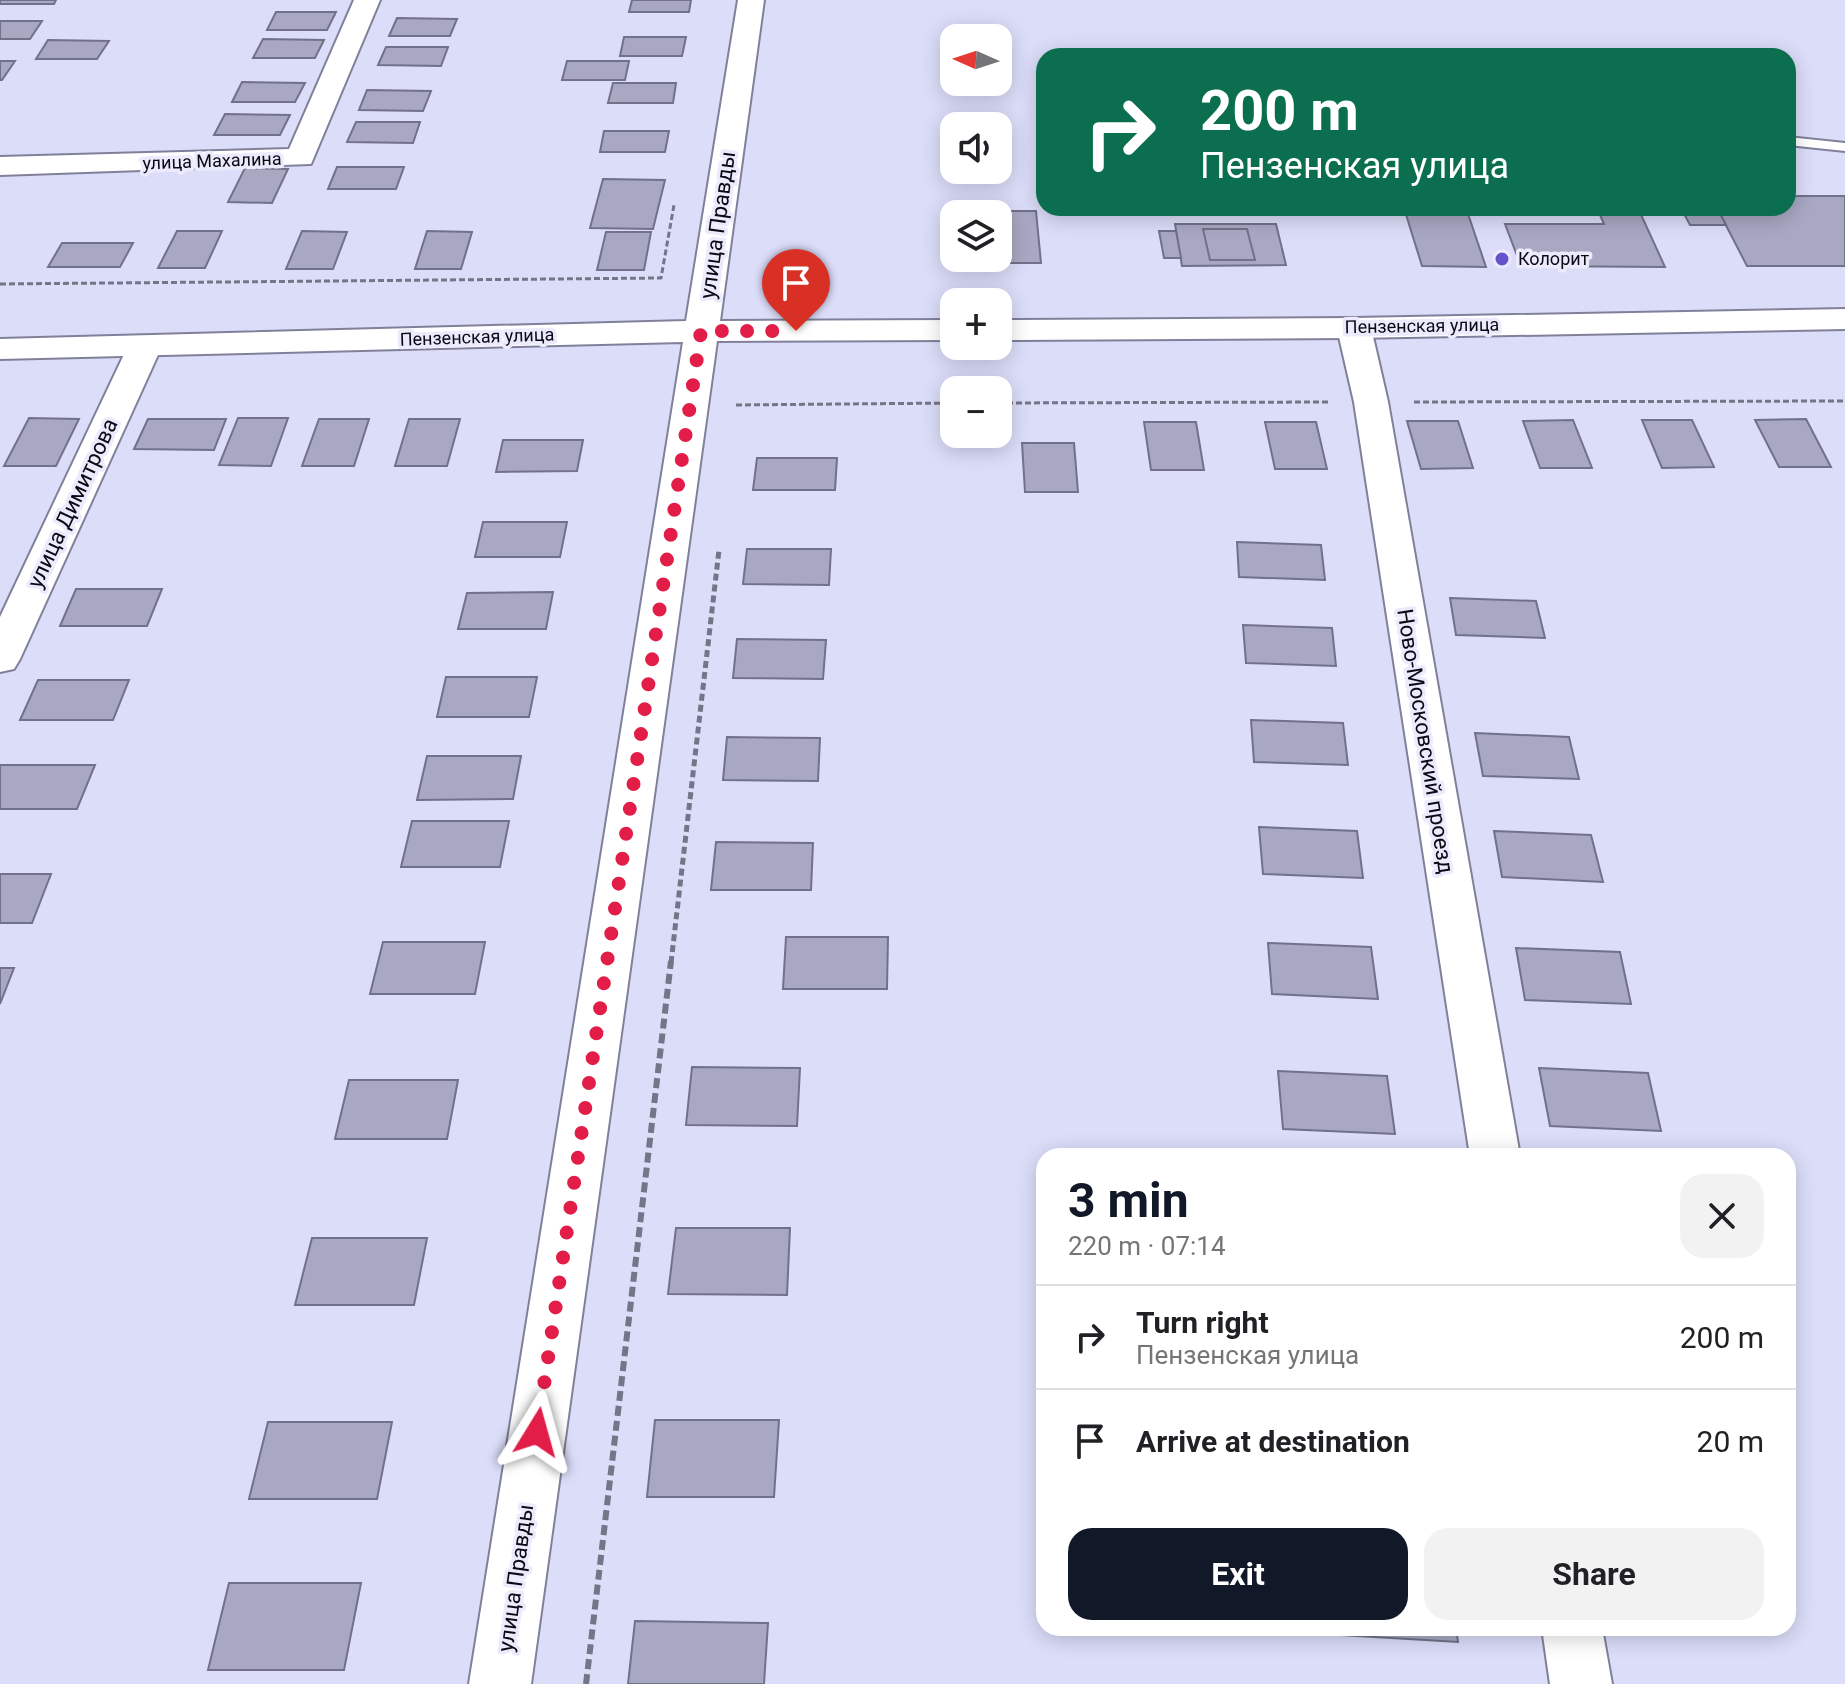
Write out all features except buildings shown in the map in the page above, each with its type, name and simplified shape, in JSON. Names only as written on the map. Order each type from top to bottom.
[{"type":"street","name":"улица Махалина","points":[[0,166],[300,158],[367,0]]},
{"type":"street","name":"улица Правды","points":[[500,1684],[751,0]]},
{"type":"street","name":"Пензенская улица","points":[[1012,330],[1354,328],[1845,319]]},
{"type":"street","name":"Ново-Московский проезд","points":[[1354,328],[1371,402],[1494,1148]]},
{"type":"street","name":"Пензенская улица","points":[[0,349],[701,331],[940,330]]},
{"type":"street","name":"улица Димитрова","points":[[0,659],[145,346]]},
{"type":"street","points":[[1573,1636],[1581,1684]]},
{"type":"lane","points":[[1796,142],[1845,147]]},
{"type":"path","points":[[0,284],[661,278],[675,201]]},
{"type":"path","points":[[1012,403],[1845,401]]},
{"type":"path","points":[[734,420],[736,404],[940,403]]},
{"type":"path","points":[[586,1684],[719,546]]},
{"type":"place","name":"Колорит","points":[[1502,259]]},
{"type":"route","points":[[537,1432],[701,331],[796,331]]}]
